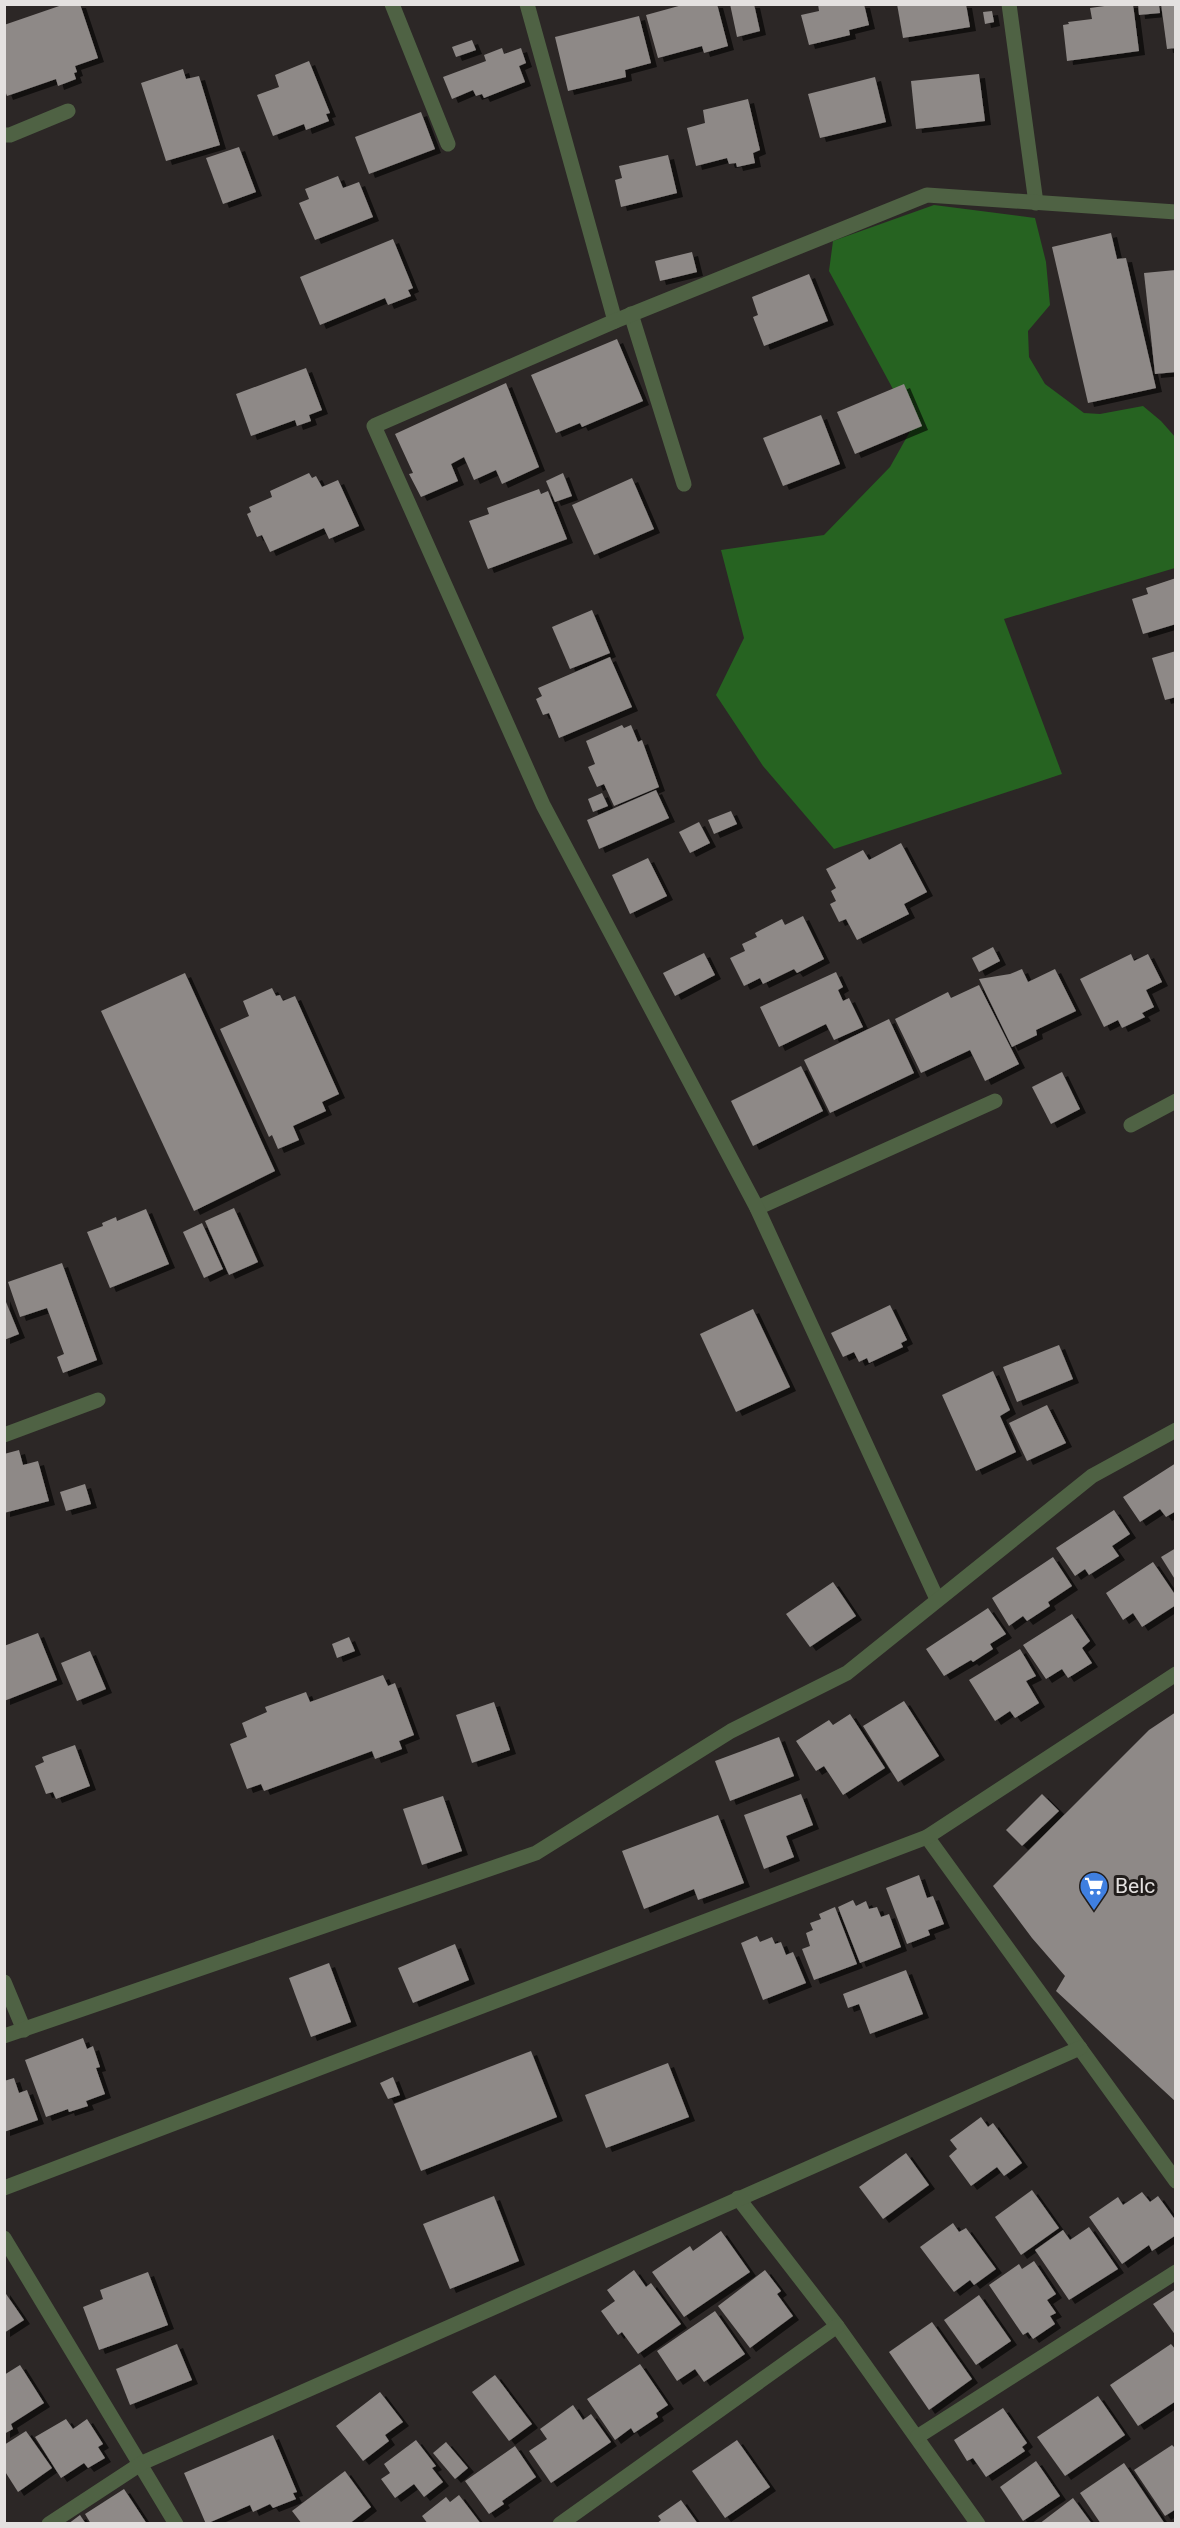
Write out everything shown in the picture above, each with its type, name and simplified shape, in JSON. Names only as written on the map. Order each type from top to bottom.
[{"type":"street","points":[[392,4],[448,144]]},
{"type":"street","points":[[527,4],[615,321]]},
{"type":"street","points":[[1009,4],[1036,202]]},
{"type":"street","points":[[4,135],[10,135],[68,111]]},
{"type":"street","points":[[937,1599],[757,1208],[543,805],[374,426],[631,314],[927,195],[1176,212]]},
{"type":"street","points":[[631,314],[684,483]]},
{"type":"street","points":[[757,1208],[995,1101]]},
{"type":"street","points":[[1131,1125],[1176,1101]]},
{"type":"street","points":[[4,1435],[99,1400]]},
{"type":"street","points":[[4,2036],[537,1853],[731,1731],[847,1673],[1092,1476],[1176,1430]]},
{"type":"street","points":[[4,2188],[927,1837],[1176,1674]]},
{"type":"street","points":[[927,1837],[1176,2181]]},
{"type":"street","points":[[4,1982],[24,2030]]},
{"type":"street","points":[[49,2523],[142,2463],[1080,2048]]},
{"type":"street","points":[[738,2198],[837,2326],[917,2437],[970,2521]]},
{"type":"street","points":[[4,2238],[142,2463],[176,2523]]},
{"type":"street","points":[[917,2437],[1176,2272]]},
{"type":"street","points":[[560,2523],[837,2326]]},
{"type":"green space","points":[[934,205],[1035,218],[1046,262],[1050,305],[1028,331],[1029,357],[1045,384],[1084,413],[1100,414],[1143,406],[1176,438],[1175,568],[1004,619],[1062,774],[834,849],[763,766],[716,695],[744,638],[721,550],[824,535],[890,467],[913,426],[829,271],[833,241]]},
{"type":"building","points":[[65,4],[80,4],[98,58],[75,66],[76,79],[58,86],[56,79],[7,96],[4,88],[4,25]]},
{"type":"building","points":[[686,4],[717,4],[728,46],[704,53],[702,46],[658,58],[646,15]]},
{"type":"building","points":[[730,4],[754,4],[760,31],[737,37]]},
{"type":"building","points":[[818,4],[864,4],[869,25],[849,30],[850,35],[809,45],[801,15],[819,11]]},
{"type":"building","points":[[897,4],[966,4],[970,27],[903,38]]},
{"type":"building","points":[[1133,4],[1139,51],[1067,61],[1063,25],[1069,24],[1068,22],[1092,19],[1090,8]]},
{"type":"building","points":[[1138,4],[1159,4],[1160,13],[1139,15]]},
{"type":"building","points":[[1161,4],[1176,4],[1176,48],[1167,49]]},
{"type":"building","points":[[992,11],[994,22],[985,24],[983,12]]},
{"type":"building","points":[[639,16],[651,63],[625,70],[626,77],[568,91],[555,37]]},
{"type":"building","points":[[472,40],[476,50],[456,57],[452,47]]},
{"type":"building","points":[[502,48],[504,54],[521,48],[526,63],[519,66],[525,82],[484,98],[482,94],[476,96],[473,90],[452,99],[443,77],[486,61],[484,55]]},
{"type":"building","points":[[309,61],[330,113],[326,114],[329,121],[306,130],[304,124],[273,136],[257,95],[279,87],[275,75]]},
{"type":"building","points":[[183,69],[186,79],[199,76],[220,145],[166,161],[141,83]]},
{"type":"building","points":[[979,74],[985,121],[916,129],[911,81]]},
{"type":"building","points":[[875,77],[886,122],[820,138],[808,94]]},
{"type":"building","points":[[748,99],[760,150],[753,153],[755,163],[737,167],[736,163],[729,164],[727,158],[696,166],[687,128],[705,123],[703,110]]},
{"type":"building","points":[[421,112],[435,149],[369,174],[355,137]]},
{"type":"building","points":[[239,147],[256,192],[223,204],[206,158]]},
{"type":"building","points":[[668,155],[677,193],[621,207],[615,180],[622,178],[619,166]]},
{"type":"building","points":[[338,176],[343,188],[359,182],[373,217],[315,240],[299,203],[309,199],[305,189]]},
{"type":"building","points":[[1111,233],[1117,259],[1126,258],[1156,388],[1088,403],[1052,247]]},
{"type":"building","points":[[393,239],[413,288],[408,290],[411,296],[388,305],[385,298],[320,325],[300,277]]},
{"type":"building","points":[[692,252],[697,272],[660,281],[655,261]]},
{"type":"building","points":[[1176,270],[1176,372],[1155,374],[1144,273]]},
{"type":"building","points":[[809,274],[828,321],[764,346],[753,317],[758,315],[752,297]]},
{"type":"building","points":[[617,339],[643,401],[582,427],[580,423],[556,433],[531,375]]},
{"type":"building","points":[[306,368],[322,410],[309,415],[311,421],[297,426],[295,420],[251,436],[236,394]]},
{"type":"building","points":[[506,383],[539,467],[502,484],[496,470],[474,480],[464,457],[451,464],[458,481],[421,497],[409,474],[413,473],[395,434]]},
{"type":"building","points":[[904,384],[922,426],[855,454],[837,412]]},
{"type":"building","points":[[821,415],[840,464],[783,486],[763,438]]},
{"type":"building","points":[[309,473],[312,478],[316,476],[322,487],[338,480],[359,526],[329,539],[324,528],[270,552],[262,535],[257,537],[247,514],[251,512],[249,507],[272,497],[270,491]]},
{"type":"building","points":[[563,473],[572,496],[555,502],[546,481]]},
{"type":"building","points":[[632,478],[654,529],[594,555],[572,505]]},
{"type":"building","points":[[539,489],[541,494],[548,491],[567,539],[488,569],[469,521],[489,514],[487,508]]},
{"type":"building","points":[[1176,578],[1176,624],[1143,634],[1132,599],[1148,594],[1146,588]]},
{"type":"building","points":[[592,610],[610,653],[570,669],[552,627]]},
{"type":"building","points":[[1176,651],[1176,697],[1165,700],[1152,658]]},
{"type":"building","points":[[610,657],[632,707],[559,738],[549,713],[543,715],[536,699],[542,696],[538,688]]},
{"type":"building","points":[[622,725],[624,728],[631,725],[638,742],[642,740],[659,787],[614,806],[604,784],[597,787],[588,767],[595,764],[586,741]]},
{"type":"building","points":[[656,790],[669,818],[599,849],[587,820]]},
{"type":"building","points":[[602,793],[608,806],[593,812],[588,799]]},
{"type":"building","points":[[731,811],[737,824],[714,834],[708,820]]},
{"type":"building","points":[[699,822],[710,843],[690,853],[679,832]]},
{"type":"building","points":[[901,843],[927,892],[904,904],[909,914],[857,940],[846,919],[839,922],[830,904],[836,901],[831,891],[836,888],[826,869],[863,850],[869,860]]},
{"type":"building","points":[[648,858],[667,896],[630,914],[612,875]]},
{"type":"building","points":[[803,916],[824,959],[797,973],[794,969],[763,984],[760,978],[744,986],[730,958],[745,951],[742,944],[757,937],[755,933],[782,919],[785,925]]},
{"type":"building","points":[[993,947],[1000,961],[979,972],[972,958]]},
{"type":"building","points":[[704,953],[715,975],[675,996],[663,973]]},
{"type":"building","points":[[1131,954],[1134,961],[1148,954],[1162,982],[1146,990],[1154,1007],[1142,1013],[1145,1017],[1122,1028],[1118,1020],[1104,1027],[1080,979]]},
{"type":"building","points":[[1022,969],[1028,982],[1055,969],[1076,1011],[1036,1030],[1037,1035],[1012,1047],[979,979],[1010,974]]},
{"type":"building","points":[[836,972],[843,987],[838,990],[843,1001],[849,998],[863,1027],[834,1040],[826,1024],[779,1047],[760,1007]]},
{"type":"building","points":[[185,973],[275,1171],[194,1211],[101,1011]]},
{"type":"building","points":[[979,985],[1019,1064],[985,1081],[970,1050],[921,1073],[895,1019],[948,992],[951,998]]},
{"type":"building","points":[[272,988],[276,996],[280,995],[283,1001],[295,996],[339,1094],[322,1102],[326,1111],[293,1126],[299,1140],[278,1149],[272,1135],[269,1137],[220,1029],[249,1016],[243,1001]]},
{"type":"building","points":[[889,1019],[914,1073],[830,1113],[804,1060]]},
{"type":"building","points":[[801,1066],[823,1111],[753,1146],[731,1101]]},
{"type":"building","points":[[1062,1072],[1080,1109],[1051,1124],[1032,1087]]},
{"type":"building","points":[[234,1208],[258,1262],[229,1275],[205,1221]]},
{"type":"building","points":[[146,1209],[169,1264],[110,1288],[87,1232],[103,1226],[102,1223],[116,1217],[117,1221]]},
{"type":"building","points":[[202,1223],[223,1269],[204,1278],[183,1232]]},
{"type":"building","points":[[62,1263],[97,1360],[63,1373],[57,1357],[64,1354],[47,1308],[20,1317],[8,1282]]},
{"type":"building","points":[[4,1297],[19,1334],[4,1340]]},
{"type":"building","points":[[890,1305],[907,1340],[901,1343],[903,1347],[869,1363],[867,1358],[859,1362],[854,1352],[843,1357],[831,1333]]},
{"type":"building","points":[[753,1309],[790,1387],[736,1412],[700,1334]]},
{"type":"building","points":[[1059,1345],[1073,1379],[1017,1402],[1003,1367]]},
{"type":"building","points":[[993,1371],[1010,1410],[1000,1416],[1016,1452],[976,1471],[942,1395]]},
{"type":"building","points":[[1047,1405],[1066,1443],[1027,1461],[1009,1423]]},
{"type":"building","points":[[19,1450],[23,1465],[38,1461],[49,1501],[4,1513],[4,1454]]},
{"type":"building","points":[[1176,1463],[1176,1511],[1166,1517],[1160,1509],[1140,1522],[1123,1497]]},
{"type":"building","points":[[85,1484],[91,1504],[66,1511],[60,1492]]},
{"type":"building","points":[[1114,1510],[1130,1534],[1112,1546],[1119,1556],[1089,1575],[1085,1569],[1075,1576],[1056,1548]]},
{"type":"building","points":[[1176,1548],[1176,1581],[1161,1557]]},
{"type":"building","points":[[1053,1557],[1072,1586],[1048,1602],[1050,1606],[1027,1621],[1023,1616],[1009,1626],[992,1598]]},
{"type":"building","points":[[1153,1562],[1176,1596],[1176,1605],[1142,1627],[1133,1613],[1123,1620],[1106,1593]]},
{"type":"building","points":[[833,1582],[856,1616],[810,1647],[786,1614]]},
{"type":"building","points":[[988,1608],[1006,1634],[990,1644],[993,1649],[944,1676],[926,1649]]},
{"type":"building","points":[[1072,1614],[1090,1641],[1082,1648],[1092,1663],[1068,1678],[1062,1669],[1046,1679],[1023,1645]]},
{"type":"building","points":[[38,1633],[57,1680],[4,1701],[4,1646]]},
{"type":"building","points":[[349,1637],[355,1651],[337,1658],[332,1644]]},
{"type":"building","points":[[1020,1649],[1036,1676],[1026,1681],[1039,1703],[1015,1718],[1010,1711],[995,1721],[969,1680]]},
{"type":"building","points":[[90,1651],[106,1689],[77,1701],[61,1663]]},
{"type":"building","points":[[383,1675],[388,1686],[395,1683],[414,1735],[399,1741],[402,1749],[375,1759],[372,1751],[264,1791],[261,1784],[247,1789],[230,1744],[247,1737],[242,1723],[267,1712],[265,1707],[306,1692],[310,1702]]},
{"type":"building","points":[[904,1701],[939,1756],[898,1782],[863,1726]]},
{"type":"building","points":[[494,1702],[510,1750],[472,1763],[456,1715]]},
{"type":"building","name":"Belc","points":[[1176,1712],[1176,2102],[1056,1991],[1065,1976],[1032,1938],[993,1886],[1149,1730]]},
{"type":"building","points":[[850,1714],[885,1768],[843,1795],[824,1766],[816,1771],[796,1741],[829,1720],[833,1725]]},
{"type":"building","points":[[779,1737],[794,1776],[730,1801],[715,1761]]},
{"type":"building","points":[[75,1745],[90,1786],[56,1799],[53,1792],[46,1794],[35,1766],[44,1762],[42,1757]]},
{"type":"building","points":[[801,1794],[813,1825],[786,1836],[794,1857],[764,1869],[744,1815]]},
{"type":"building","points":[[1042,1794],[1059,1811],[1022,1846],[1006,1830]]},
{"type":"building","points":[[443,1796],[462,1851],[422,1865],[403,1809]]},
{"type":"building","points":[[718,1815],[744,1883],[698,1900],[694,1889],[644,1909],[622,1851]]},
{"type":"building","points":[[919,1875],[927,1898],[933,1896],[944,1924],[928,1930],[930,1935],[907,1944],[886,1888]]},
{"type":"building","points":[[853,1900],[856,1906],[866,1901],[869,1909],[877,1907],[881,1917],[889,1914],[901,1947],[860,1963],[838,1907]]},
{"type":"building","points":[[835,1907],[857,1964],[814,1980],[802,1949],[810,1946],[806,1933],[813,1930],[810,1923],[821,1919],[819,1914]]},
{"type":"building","points":[[757,1936],[760,1942],[772,1937],[775,1944],[781,1942],[786,1955],[793,1952],[806,1983],[763,2000],[741,1943]]},
{"type":"building","points":[[455,1944],[469,1980],[413,2003],[398,1968]]},
{"type":"building","points":[[329,1963],[351,2022],[311,2037],[289,1978]]},
{"type":"building","points":[[906,1970],[923,2014],[870,2034],[859,2004],[848,2008],[843,1994]]},
{"type":"building","points":[[83,2038],[87,2049],[93,2046],[100,2067],[96,2068],[105,2094],[86,2101],[88,2106],[69,2112],[68,2109],[46,2117],[25,2060]]},
{"type":"building","points":[[531,2051],[557,2117],[421,2171],[394,2104]]},
{"type":"building","points":[[668,2063],[689,2117],[606,2148],[585,2095]]},
{"type":"building","points":[[393,2077],[400,2095],[388,2099],[380,2083]]},
{"type":"building","points":[[14,2078],[19,2093],[27,2090],[38,2120],[4,2132],[4,2081]]},
{"type":"building","points":[[981,2117],[988,2127],[993,2123],[1022,2163],[1004,2176],[997,2167],[971,2186],[949,2156],[957,2149],[950,2140]]},
{"type":"building","points":[[906,2153],[929,2185],[883,2219],[859,2187]]},
{"type":"building","points":[[1032,2190],[1059,2228],[1021,2255],[995,2217]]},
{"type":"building","points":[[1142,2192],[1150,2202],[1158,2196],[1176,2221],[1176,2235],[1152,2251],[1149,2245],[1122,2264],[1089,2217],[1118,2197],[1123,2205]]},
{"type":"building","points":[[494,2196],[519,2261],[450,2289],[423,2224]]},
{"type":"building","points":[[953,2223],[959,2232],[966,2228],[996,2269],[974,2285],[970,2280],[954,2292],[920,2247]]},
{"type":"building","points":[[1089,2227],[1118,2269],[1069,2300],[1035,2250],[1063,2230],[1070,2240]]},
{"type":"building","points":[[721,2231],[750,2272],[684,2317],[652,2272],[690,2246],[693,2251]]},
{"type":"building","points":[[1034,2261],[1056,2294],[1047,2300],[1056,2313],[1050,2316],[1055,2324],[1033,2339],[1028,2332],[1023,2335],[989,2285],[1019,2264],[1022,2269]]},
{"type":"building","points":[[634,2270],[646,2287],[651,2283],[681,2324],[638,2354],[622,2332],[618,2335],[601,2311],[615,2301],[607,2290]]},
{"type":"building","points":[[765,2270],[781,2291],[777,2294],[793,2316],[750,2348],[718,2306]]},
{"type":"building","points":[[148,2272],[168,2325],[99,2350],[83,2307],[103,2299],[100,2290]]},
{"type":"building","points":[[1176,2289],[1176,2336],[1153,2304]]},
{"type":"building","points":[[4,2291],[24,2320],[4,2333]]},
{"type":"building","points":[[979,2295],[1011,2341],[976,2365],[944,2320]]},
{"type":"building","points":[[715,2311],[745,2354],[704,2382],[695,2369],[677,2381],[657,2351]]},
{"type":"building","points":[[932,2322],[972,2379],[929,2410],[889,2352]]},
{"type":"building","points":[[177,2344],[192,2380],[130,2405],[116,2369]]},
{"type":"building","points":[[1171,2344],[1176,2350],[1176,2401],[1138,2426],[1110,2385]]},
{"type":"building","points":[[640,2364],[668,2405],[656,2413],[658,2417],[634,2433],[631,2428],[615,2440],[587,2399]]},
{"type":"building","points":[[20,2365],[44,2403],[11,2424],[13,2429],[4,2434],[4,2375]]},
{"type":"building","points":[[495,2375],[532,2424],[509,2441],[472,2392]]},
{"type":"building","points":[[380,2392],[403,2422],[385,2435],[389,2441],[363,2461],[336,2426]]},
{"type":"building","points":[[1098,2396],[1125,2435],[1065,2476],[1037,2437]]},
{"type":"building","points":[[573,2405],[583,2420],[591,2414],[611,2442],[551,2483],[529,2451],[547,2439],[540,2429]]},
{"type":"building","points":[[1003,2408],[1027,2443],[1022,2447],[1025,2451],[986,2477],[973,2458],[967,2461],[954,2440]]},
{"type":"building","points":[[66,2419],[73,2429],[87,2419],[103,2444],[98,2447],[105,2458],[88,2468],[84,2463],[61,2478],[35,2437]]},
{"type":"building","points":[[26,2431],[52,2468],[18,2492],[4,2470],[4,2445]]},
{"type":"building","points":[[273,2435],[297,2492],[293,2493],[296,2499],[273,2508],[270,2504],[253,2512],[250,2505],[206,2524],[184,2473]]},
{"type":"building","points":[[416,2440],[436,2466],[432,2468],[443,2482],[424,2497],[414,2484],[395,2498],[381,2479],[390,2473],[384,2464]]},
{"type":"building","points":[[737,2440],[770,2487],[725,2518],[692,2471]]},
{"type":"building","points":[[446,2442],[468,2468],[455,2479],[433,2453]]},
{"type":"building","points":[[1172,2445],[1176,2449],[1176,2509],[1165,2516],[1134,2470]]},
{"type":"building","points":[[515,2446],[536,2477],[502,2501],[504,2504],[489,2514],[465,2481]]},
{"type":"building","points":[[1036,2461],[1060,2496],[1023,2521],[1000,2487]]},
{"type":"building","points":[[1124,2463],[1165,2524],[1101,2524],[1080,2493]]},
{"type":"building","points":[[345,2471],[371,2507],[349,2524],[302,2524],[292,2511]]},
{"type":"building","points":[[124,2489],[147,2524],[91,2524],[85,2514]]},
{"type":"building","points":[[459,2495],[481,2524],[428,2524],[422,2516],[446,2497],[450,2502]]},
{"type":"building","points":[[1073,2498],[1092,2524],[1039,2524]]},
{"type":"building","points":[[681,2500],[698,2524],[656,2524],[661,2520],[658,2516]]},
{"type":"building","points":[[80,2515],[86,2524],[68,2524]]},
{"type":"place","name":"Belc","points":[[1094,1912]]}]
